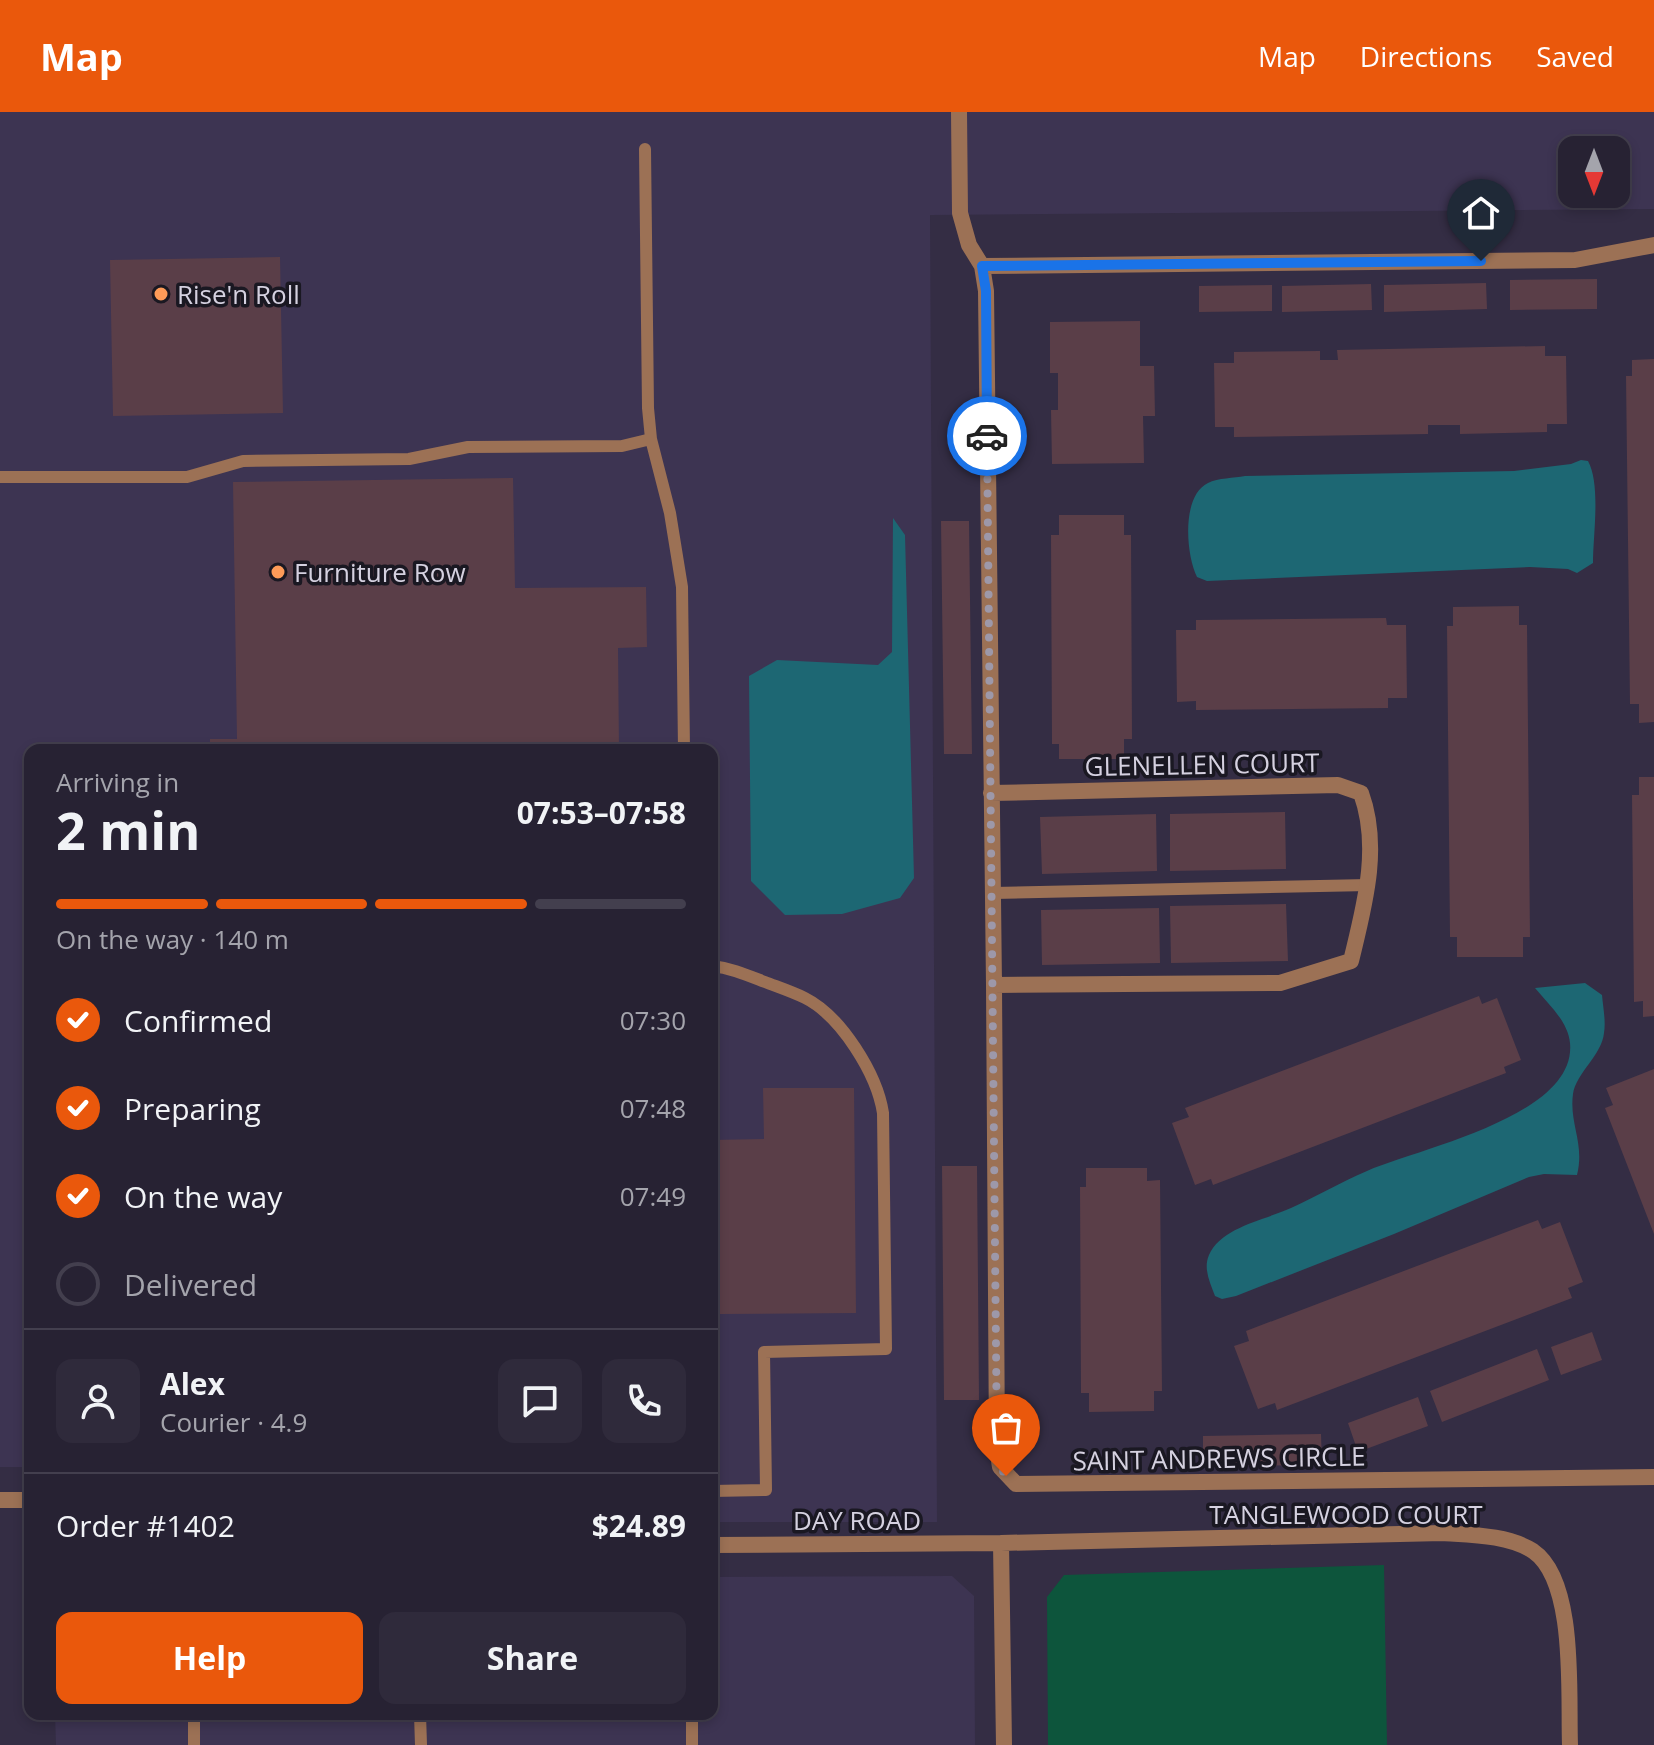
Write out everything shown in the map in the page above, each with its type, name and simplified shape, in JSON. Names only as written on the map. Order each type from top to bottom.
[{"type":"street","name":"SAINT ANDREWS CIRCLE","points":[[959,112],[960,213],[969,245],[982,266],[986,291],[997,1449],[1000,1467],[1016,1484],[1654,1477]]},
{"type":"street","points":[[982,266],[1575,260],[1654,245]]},
{"type":"street","name":"GLENELLEN COURT","points":[[991,793],[1338,785],[1361,793],[1369,815],[1369,885],[1351,961],[1280,983],[994,985]]},
{"type":"street","points":[[0,1500],[24,1500]]},
{"type":"street","name":"TANGLEWOOD COURT","points":[[1001,1543],[1427,1534],[1492,1536],[1532,1551],[1551,1571],[1565,1611],[1570,1745]]},
{"type":"street","points":[[1001,1543],[1004,1745]]},
{"type":"street","name":"DAY ROAD","points":[[718,1545],[1001,1543]]},
{"type":"lane","points":[[645,149],[648,408],[651,439],[670,513],[682,587],[684,744]]},
{"type":"lane","points":[[0,477],[187,477],[243,461],[409,459],[468,447],[622,446],[651,439]]},
{"type":"lane","points":[[993,893],[1369,885]]},
{"type":"lane","points":[[718,967],[729,968],[807,999],[827,1013],[842,1029],[875,1086],[883,1113],[886,1349],[764,1352],[766,1490],[718,1491]]},
{"type":"lane","points":[[194,1720],[194,1745]]},
{"type":"lane","points":[[420,1720],[421,1745]]},
{"type":"lane","points":[[692,1720],[692,1745]]},
{"type":"shaded area","points":[[0,112],[1654,112],[1654,209],[930,215],[937,1522],[718,1522],[718,744],[24,744],[24,1467],[0,1467]]},
{"type":"shaded area","points":[[1588,461],[1592,471],[1595,510],[1593,563],[1577,573],[1568,569],[1530,567],[1207,581],[1197,577],[1193,567],[1188,527],[1193,500],[1199,490],[1216,480],[1245,476],[1514,471]]},
{"type":"shaded area","points":[[893,518],[905,535],[914,878],[900,898],[842,914],[785,915],[751,881],[749,676],[777,660],[878,665],[892,652]]},
{"type":"shaded area","points":[[1585,983],[1602,995],[1605,1028],[1599,1049],[1573,1094],[1579,1153],[1577,1175],[1529,1177],[1236,1296],[1222,1299],[1215,1296],[1208,1276],[1207,1260],[1215,1245],[1233,1231],[1291,1208],[1367,1171],[1491,1126],[1523,1110],[1549,1091],[1565,1069],[1570,1043],[1561,1020],[1535,988]]},
{"type":"shaded area","points":[[1384,1565],[1387,1745],[1048,1745],[1047,1597],[1064,1575]]},
{"type":"shaded area","points":[[952,1576],[974,1596],[975,1745],[56,1745],[55,1720],[718,1720],[718,1577]]},
{"type":"building","points":[[280,257],[283,413],[113,416],[110,260]]},
{"type":"building","points":[[1597,279],[1597,309],[1510,310],[1510,280]]},
{"type":"building","points":[[1486,283],[1487,309],[1384,312],[1384,285]]},
{"type":"building","points":[[1371,284],[1372,310],[1282,312],[1282,286]]},
{"type":"building","points":[[1272,285],[1272,311],[1199,312],[1199,286]]},
{"type":"building","points":[[1140,321],[1140,366],[1154,366],[1155,416],[1143,416],[1144,463],[1052,464],[1051,410],[1058,410],[1058,373],[1050,373],[1050,322]]},
{"type":"building","points":[[1545,346],[1545,356],[1566,356],[1567,424],[1547,424],[1547,432],[1460,434],[1460,425],[1428,425],[1428,434],[1234,437],[1234,427],[1215,427],[1214,363],[1234,363],[1234,352],[1320,351],[1320,360],[1338,360],[1337,350]]},
{"type":"building","points":[[1654,359],[1654,722],[1639,723],[1639,704],[1630,704],[1626,376],[1632,376],[1632,360]]},
{"type":"building","points":[[513,478],[515,588],[646,587],[647,647],[618,648],[619,744],[210,744],[210,739],[237,739],[233,482]]},
{"type":"building","points":[[1059,515],[1124,515],[1124,535],[1131,535],[1132,739],[1124,739],[1124,759],[1059,759],[1059,744],[1052,744],[1051,535],[1059,535]]},
{"type":"building","points":[[941,521],[969,521],[972,754],[944,754]]},
{"type":"building","points":[[1519,606],[1519,625],[1527,625],[1530,937],[1523,937],[1523,957],[1457,957],[1457,937],[1450,937],[1447,626],[1453,626],[1453,607]]},
{"type":"building","points":[[1386,618],[1387,625],[1406,625],[1407,698],[1388,698],[1388,708],[1196,710],[1196,701],[1177,702],[1176,630],[1196,630],[1196,620]]},
{"type":"building","points":[[1639,777],[1654,777],[1654,1016],[1643,1017],[1643,1001],[1634,1002],[1632,795],[1639,795]]},
{"type":"building","points":[[1285,812],[1286,869],[1170,871],[1170,814]]},
{"type":"building","points":[[1156,814],[1157,871],[1042,874],[1040,817]]},
{"type":"building","points":[[1286,904],[1288,961],[1171,963],[1170,906]]},
{"type":"building","points":[[1159,908],[1160,963],[1042,965],[1041,910]]},
{"type":"building","points":[[1479,996],[1482,1004],[1497,998],[1521,1060],[1504,1067],[1506,1073],[1213,1185],[1211,1179],[1195,1185],[1172,1123],[1189,1117],[1185,1108]]},
{"type":"building","points":[[1654,1069],[1654,1234],[1605,1108],[1613,1105],[1606,1088]]},
{"type":"building","points":[[763,1088],[854,1088],[856,1313],[719,1314],[718,1461],[718,1140],[764,1139]]},
{"type":"building","points":[[942,1166],[977,1166],[979,1400],[944,1400]]},
{"type":"building","points":[[1086,1168],[1147,1168],[1147,1181],[1160,1180],[1162,1391],[1154,1391],[1154,1411],[1089,1412],[1089,1393],[1081,1393],[1080,1187],[1086,1187]]},
{"type":"building","points":[[1538,1220],[1542,1229],[1560,1222],[1583,1282],[1568,1288],[1572,1298],[1277,1410],[1275,1403],[1258,1409],[1234,1346],[1249,1341],[1246,1331]]},
{"type":"building","points":[[1592,1332],[1602,1360],[1561,1375],[1551,1347]]},
{"type":"building","points":[[1537,1349],[1549,1380],[1442,1422],[1430,1391]]},
{"type":"building","points":[[1418,1397],[1428,1426],[1358,1452],[1348,1423]]},
{"type":"building","points":[[1321,1434],[1322,1465],[1203,1466],[1203,1436]]},
{"type":"way so far","points":[[987,436],[997,1449],[1000,1467],[1006,1476]]},
{"type":"place","name":"Rise'n Roll","points":[[161,294]]},
{"type":"place","name":"Furniture Row","points":[[278,572]]},
{"type":"route","points":[[987,436],[986,291],[982,266],[1481,261]]}]
